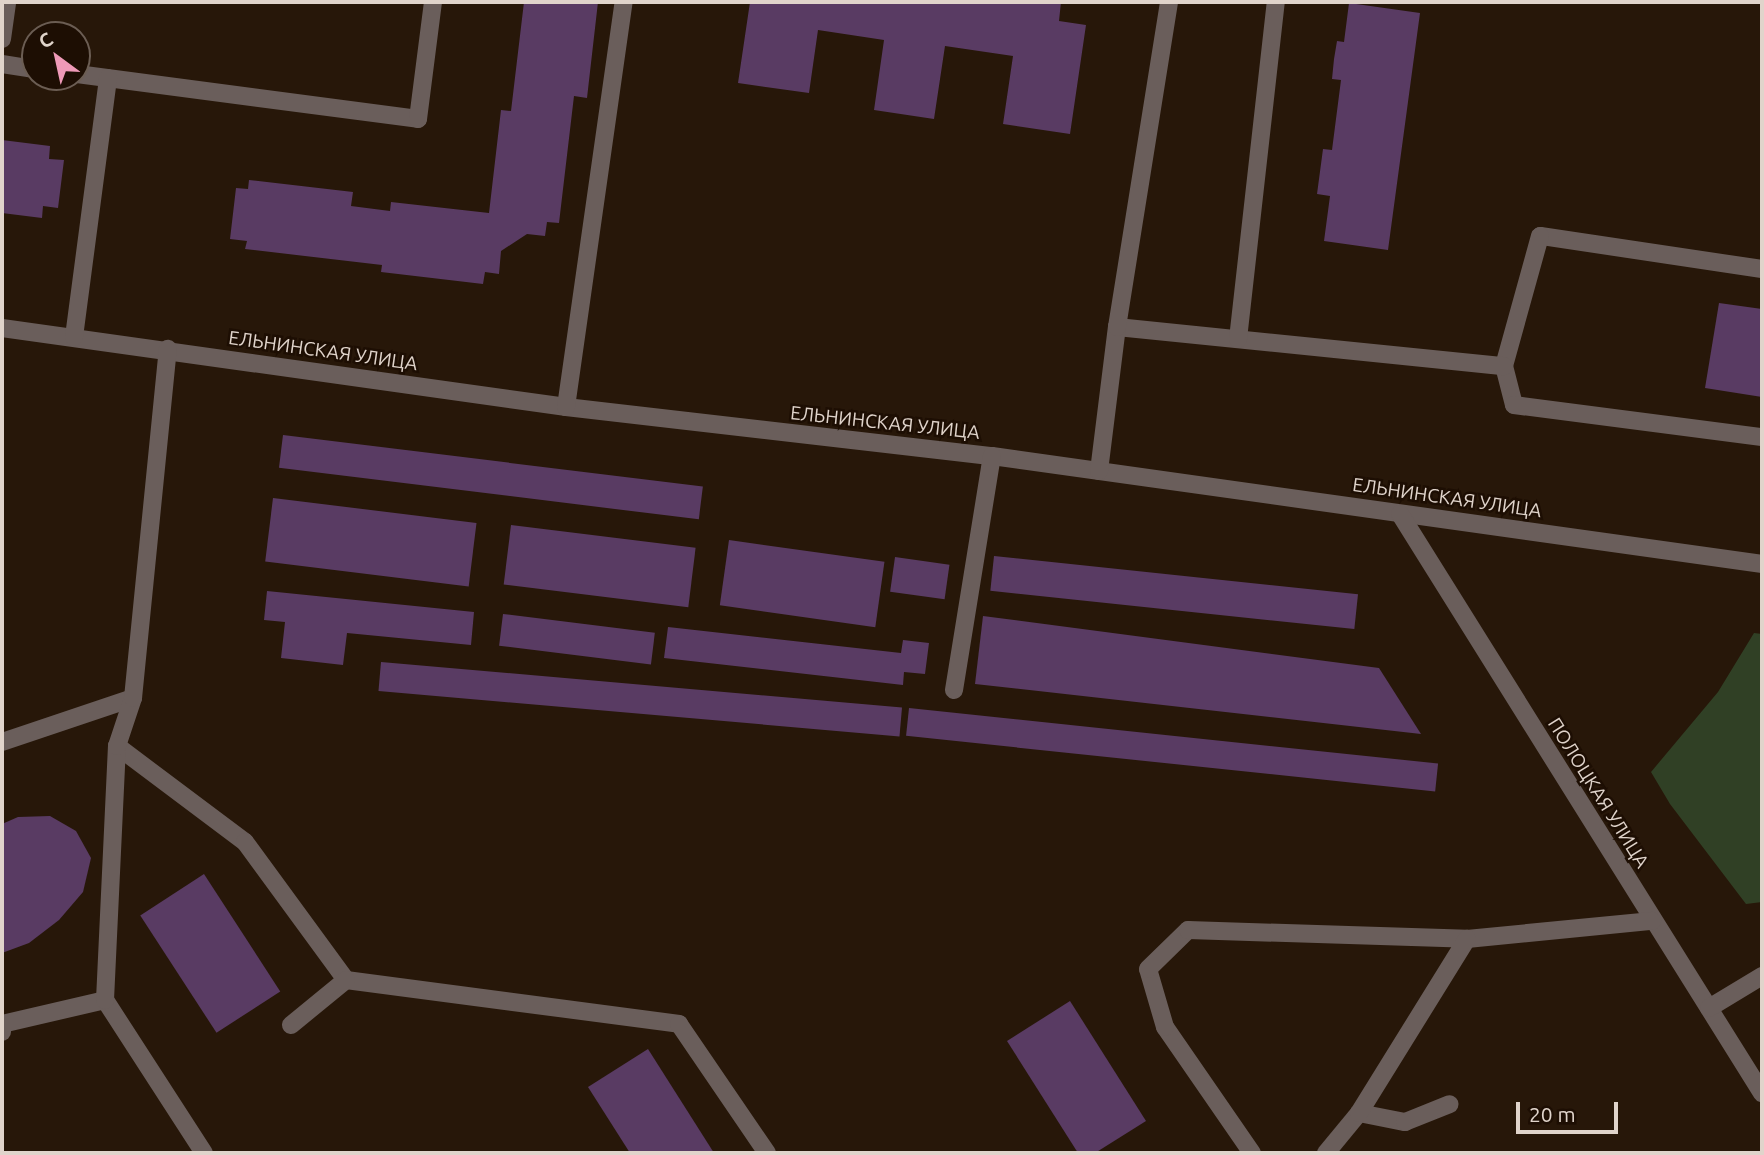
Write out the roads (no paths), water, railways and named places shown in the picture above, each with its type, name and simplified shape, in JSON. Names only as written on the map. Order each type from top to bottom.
[{"type":"street","points":[[2,39],[7,2]]},
{"type":"street","points":[[91,76],[418,119],[433,2]]},
{"type":"street","points":[[566,407],[624,2]]},
{"type":"street","points":[[1100,471],[1117,327],[1169,2]]},
{"type":"street","points":[[1238,339],[1276,2]]},
{"type":"street","points":[[2,64],[21,67]]},
{"type":"street","points":[[74,337],[108,78]]},
{"type":"street","points":[[1762,269],[1540,236],[1504,366],[1514,405],[1762,437]]},
{"type":"street","points":[[1117,327],[1504,366]]},
{"type":"street","name":"ЕЛЬНИНСКАЯ УЛИЦА","points":[[2,328],[168,349],[566,407],[992,456],[1762,564]]},
{"type":"street","points":[[168,349],[133,698],[117,746],[105,1000],[204,1153]]},
{"type":"street","points":[[954,690],[992,456]]},
{"type":"street","name":"ПОЛОЦКАЯ УЛИЦА","points":[[1400,513],[1652,921],[1762,1093]]},
{"type":"street","points":[[2,742],[133,698]]},
{"type":"street","points":[[117,746],[245,842],[346,979],[679,1024],[767,1153]]},
{"type":"street","points":[[1252,1153],[1165,1027],[1148,969],[1188,930],[1467,939],[1652,921]]},
{"type":"street","points":[[1326,1153],[1359,1113],[1467,939]]},
{"type":"street","points":[[1709,1008],[1762,976]]},
{"type":"street","points":[[291,1025],[346,979]]},
{"type":"street","points":[[2,1032],[2,1024],[105,1000]]},
{"type":"street","points":[[1359,1113],[1405,1122],[1450,1104]]}]
